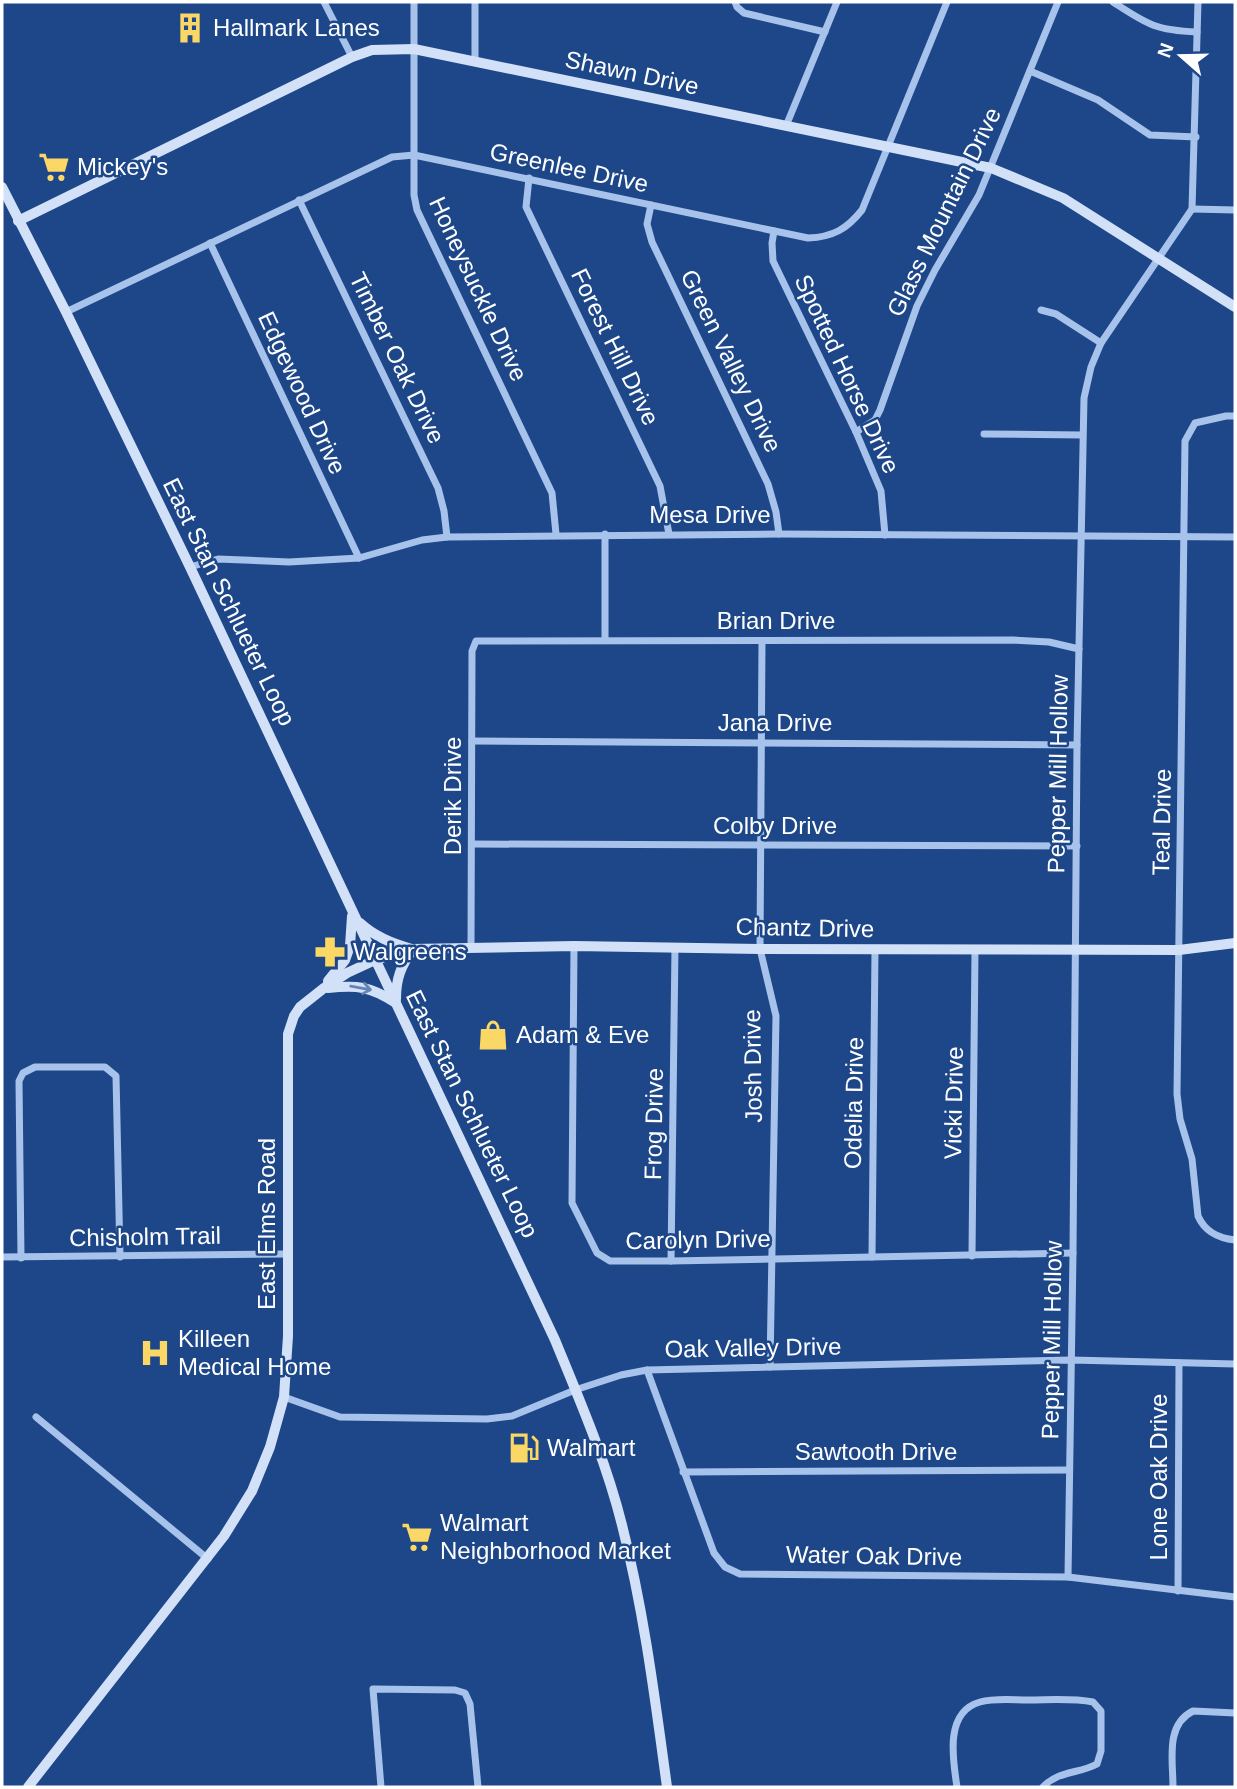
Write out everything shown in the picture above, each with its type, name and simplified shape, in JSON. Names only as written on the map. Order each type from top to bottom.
[{"type":"main road","name":"Shawn Drive","points":[[18,221],[352,57],[380,49],[414,49],[991,168],[1063,198],[1235,307]]},
{"type":"main road","name":"East Stan Schlueter Loop","points":[[2,187],[190,567],[512,1245],[576,1390],[606,1472],[636,1582],[667,1787]]},
{"type":"main road","points":[[354,916],[368,931],[413,949],[396,980],[396,1003]]},
{"type":"main road","points":[[324,988],[345,960],[354,916]]},
{"type":"main road","name":"Chantz Drive","points":[[375,960],[413,949],[574,946],[1179,950],[1235,943]]},
{"type":"main road","name":"East Elms Road","points":[[28,1787],[208,1559],[252,1491],[270,1447],[284,1397],[288,1336],[288,1034],[300,1007],[347,973],[375,960]]},
{"type":"main road","points":[[324,988],[361,986],[379,992],[396,1003]]},
{"type":"street","points":[[324,2],[352,57]]},
{"type":"street","name":"Honeysuckle Drive","points":[[414,2],[414,195],[417,210],[552,493],[556,534]]},
{"type":"street","points":[[475,2],[475,62]]},
{"type":"street","points":[[735,2],[744,13],[825,32]]},
{"type":"street","points":[[786,126],[836,2]]},
{"type":"street","name":"Greenlee Drive","points":[[66,312],[392,157],[414,155],[808,238],[835,234],[845,228],[862,210],[947,2]]},
{"type":"street","name":"Glass Mountain Drive","points":[[856,432],[875,420],[880,410],[925,289],[968,217],[991,168],[1058,2]]},
{"type":"street","points":[[1112,2],[1158,28],[1197,32]]},
{"type":"street","points":[[1198,2],[1192,209],[1235,210]]},
{"type":"street","points":[[1030,71],[1098,100],[1150,135],[1195,137]]},
{"type":"street","name":"Forest Hill Drive","points":[[529,178],[526,207],[660,486],[669,534]]},
{"type":"street","name":"Timber Oak Drive","points":[[299,200],[438,488],[447,537]]},
{"type":"street","name":"Green Valley Drive","points":[[651,205],[648,225],[652,242],[768,484],[779,534]]},
{"type":"street","name":"Pepper Mill Hollow","points":[[1068,1577],[1082,435],[1087,382],[1101,343],[1192,209]]},
{"type":"street","name":"Spotted Horse Drive","points":[[774,231],[773,261],[856,432],[881,491],[885,535]]},
{"type":"street","name":"Edgewood Drive","points":[[210,243],[359,558]]},
{"type":"street","points":[[1041,310],[1056,314],[1101,343]]},
{"type":"street","name":"Teal Drive","points":[[1235,416],[1195,423],[1185,441],[1177,1094],[1180,1119],[1192,1160],[1198,1216],[1209,1232],[1235,1240]]},
{"type":"street","points":[[984,434],[1082,435]]},
{"type":"street","name":"Mesa Drive","points":[[190,567],[218,559],[289,562],[359,558],[422,540],[447,537],[556,534],[1235,537]]},
{"type":"street","points":[[605,534],[606,639]]},
{"type":"street","name":"Brian Drive","points":[[474,644],[476,641],[606,639],[1013,640],[1049,642],[1079,649]]},
{"type":"street","name":"Josh Drive","points":[[762,641],[760,949],[776,1016],[770,1367]]},
{"type":"street","name":"Derik Drive","points":[[471,948],[474,644]]},
{"type":"street","name":"Jana Drive","points":[[472,741],[1077,745]]},
{"type":"street","name":"Colby Drive","points":[[472,844],[1077,846]]},
{"type":"street","name":"Carolyn Drive","points":[[574,946],[572,1203],[597,1253],[610,1261],[1073,1253]]},
{"type":"street","name":"Frog Drive","points":[[671,1261],[676,947]]},
{"type":"street","name":"Odelia Drive","points":[[872,1257],[875,950]]},
{"type":"street","name":"Vicki Drive","points":[[972,1256],[975,950]]},
{"type":"street","points":[[21,1258],[19,1081],[29,1068],[85,1066],[105,1067],[114,1072],[118,1083],[120,1257]]},
{"type":"street","name":"Chisholm Trail","points":[[2,1257],[288,1254]]},
{"type":"street","name":"Oak Valley Drive","points":[[284,1397],[341,1417],[487,1419],[512,1416],[576,1390],[647,1370],[1071,1360],[1235,1364]]},
{"type":"street","name":"Lone Oak Drive","points":[[1178,1591],[1179,1363]]},
{"type":"street","name":"Water Oak Drive","points":[[647,1370],[682,1472],[714,1553],[725,1567],[740,1574],[1068,1577],[1235,1597]]},
{"type":"street","points":[[36,1417],[208,1559]]},
{"type":"street","name":"Sawtooth Drive","points":[[682,1472],[1069,1470]]},
{"type":"street","points":[[381,1787],[373,1689],[455,1690],[465,1693],[470,1704],[478,1787]]},
{"type":"street","points":[[957,1787],[954,1733],[960,1717],[971,1705],[997,1699],[1093,1702],[1101,1711],[1101,1751],[1097,1764],[1065,1773],[1044,1787]]},
{"type":"street","points":[[1172,1787],[1173,1740],[1177,1723],[1193,1711],[1235,1713]]},
{"type":"place","name":"Hallmark Lanes","points":[[190,28]]},
{"type":"place","name":"Mickey's","points":[[54,167]]},
{"type":"place","name":"Walgreens","points":[[330,952]]},
{"type":"place","name":"Adam & Eve","points":[[493,1035]]},
{"type":"place","name":"Killeen Medical Home","points":[[155,1353]]},
{"type":"place","name":"Walmart","points":[[524,1448]]},
{"type":"place","name":"Walmart Neighborhood Market","points":[[417,1537]]}]
